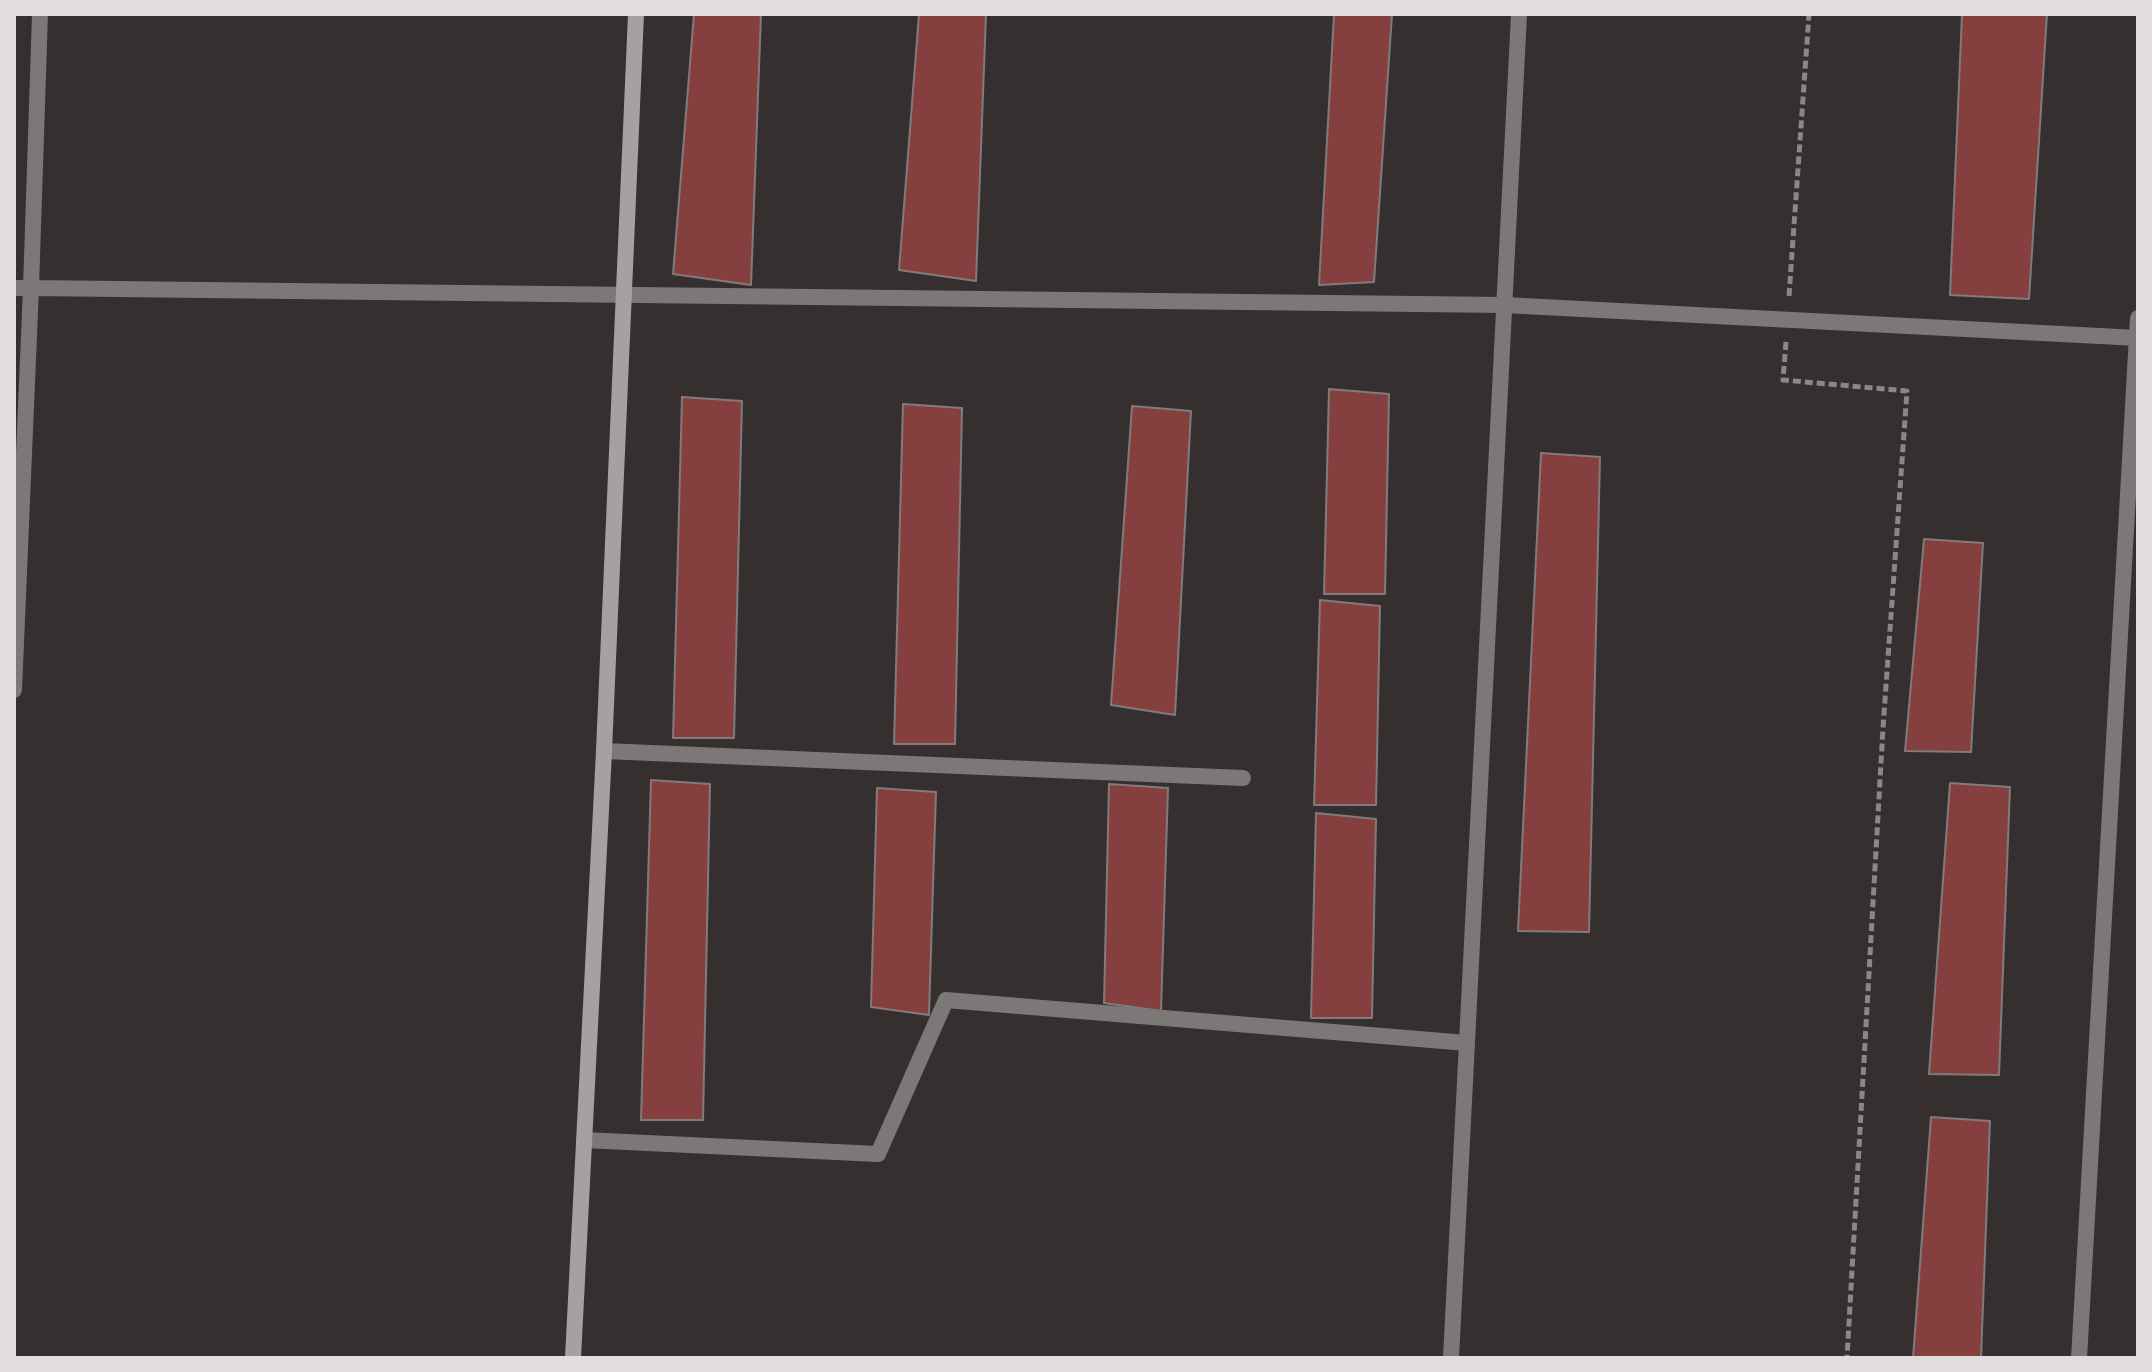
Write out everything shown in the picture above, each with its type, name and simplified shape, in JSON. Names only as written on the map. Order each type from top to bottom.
[{"type":"main road","points":[[573,1358],[604,751],[636,14]]},
{"type":"street","points":[[14,690],[22,288],[40,14]]},
{"type":"street","points":[[1451,1358],[1519,14]]},
{"type":"street","points":[[22,288],[1504,305],[2137,338]]},
{"type":"street","points":[[2079,1358],[2138,318]]},
{"type":"street","points":[[604,751],[1243,778]]},
{"type":"street","points":[[584,1140],[878,1154],[946,1000],[1467,1043]]},
{"type":"path","points":[[1809,14],[1783,380],[1907,391],[1883,728],[1847,1358]]},
{"type":"building","points":[[694,14],[761,14],[751,285],[673,274]]},
{"type":"building","points":[[919,14],[986,14],[976,281],[899,270]]},
{"type":"building","points":[[1334,14],[1392,14],[1374,282],[1319,285]]},
{"type":"building","points":[[1962,14],[2047,14],[2029,299],[1950,295]]},
{"type":"building","points":[[1329,389],[1389,394],[1385,594],[1324,594]]},
{"type":"building","points":[[682,397],[742,401],[734,738],[673,738]]},
{"type":"building","points":[[903,404],[962,408],[955,744],[894,744]]},
{"type":"building","points":[[1132,406],[1191,411],[1175,715],[1111,705]]},
{"type":"building","points":[[1541,453],[1600,457],[1589,932],[1518,931]]},
{"type":"building","points":[[1924,539],[1983,543],[1971,752],[1905,751]]},
{"type":"building","points":[[1320,600],[1380,606],[1376,805],[1314,805]]},
{"type":"building","points":[[651,780],[710,784],[703,1120],[641,1120]]},
{"type":"building","points":[[1950,783],[2010,787],[1999,1075],[1929,1074]]},
{"type":"building","points":[[1109,784],[1168,788],[1161,1011],[1104,1003]]},
{"type":"building","points":[[877,788],[936,792],[929,1015],[871,1007]]},
{"type":"building","points":[[1316,813],[1376,819],[1372,1018],[1311,1018]]},
{"type":"building","points":[[1931,1117],[1990,1121],[1981,1358],[1913,1358]]}]
